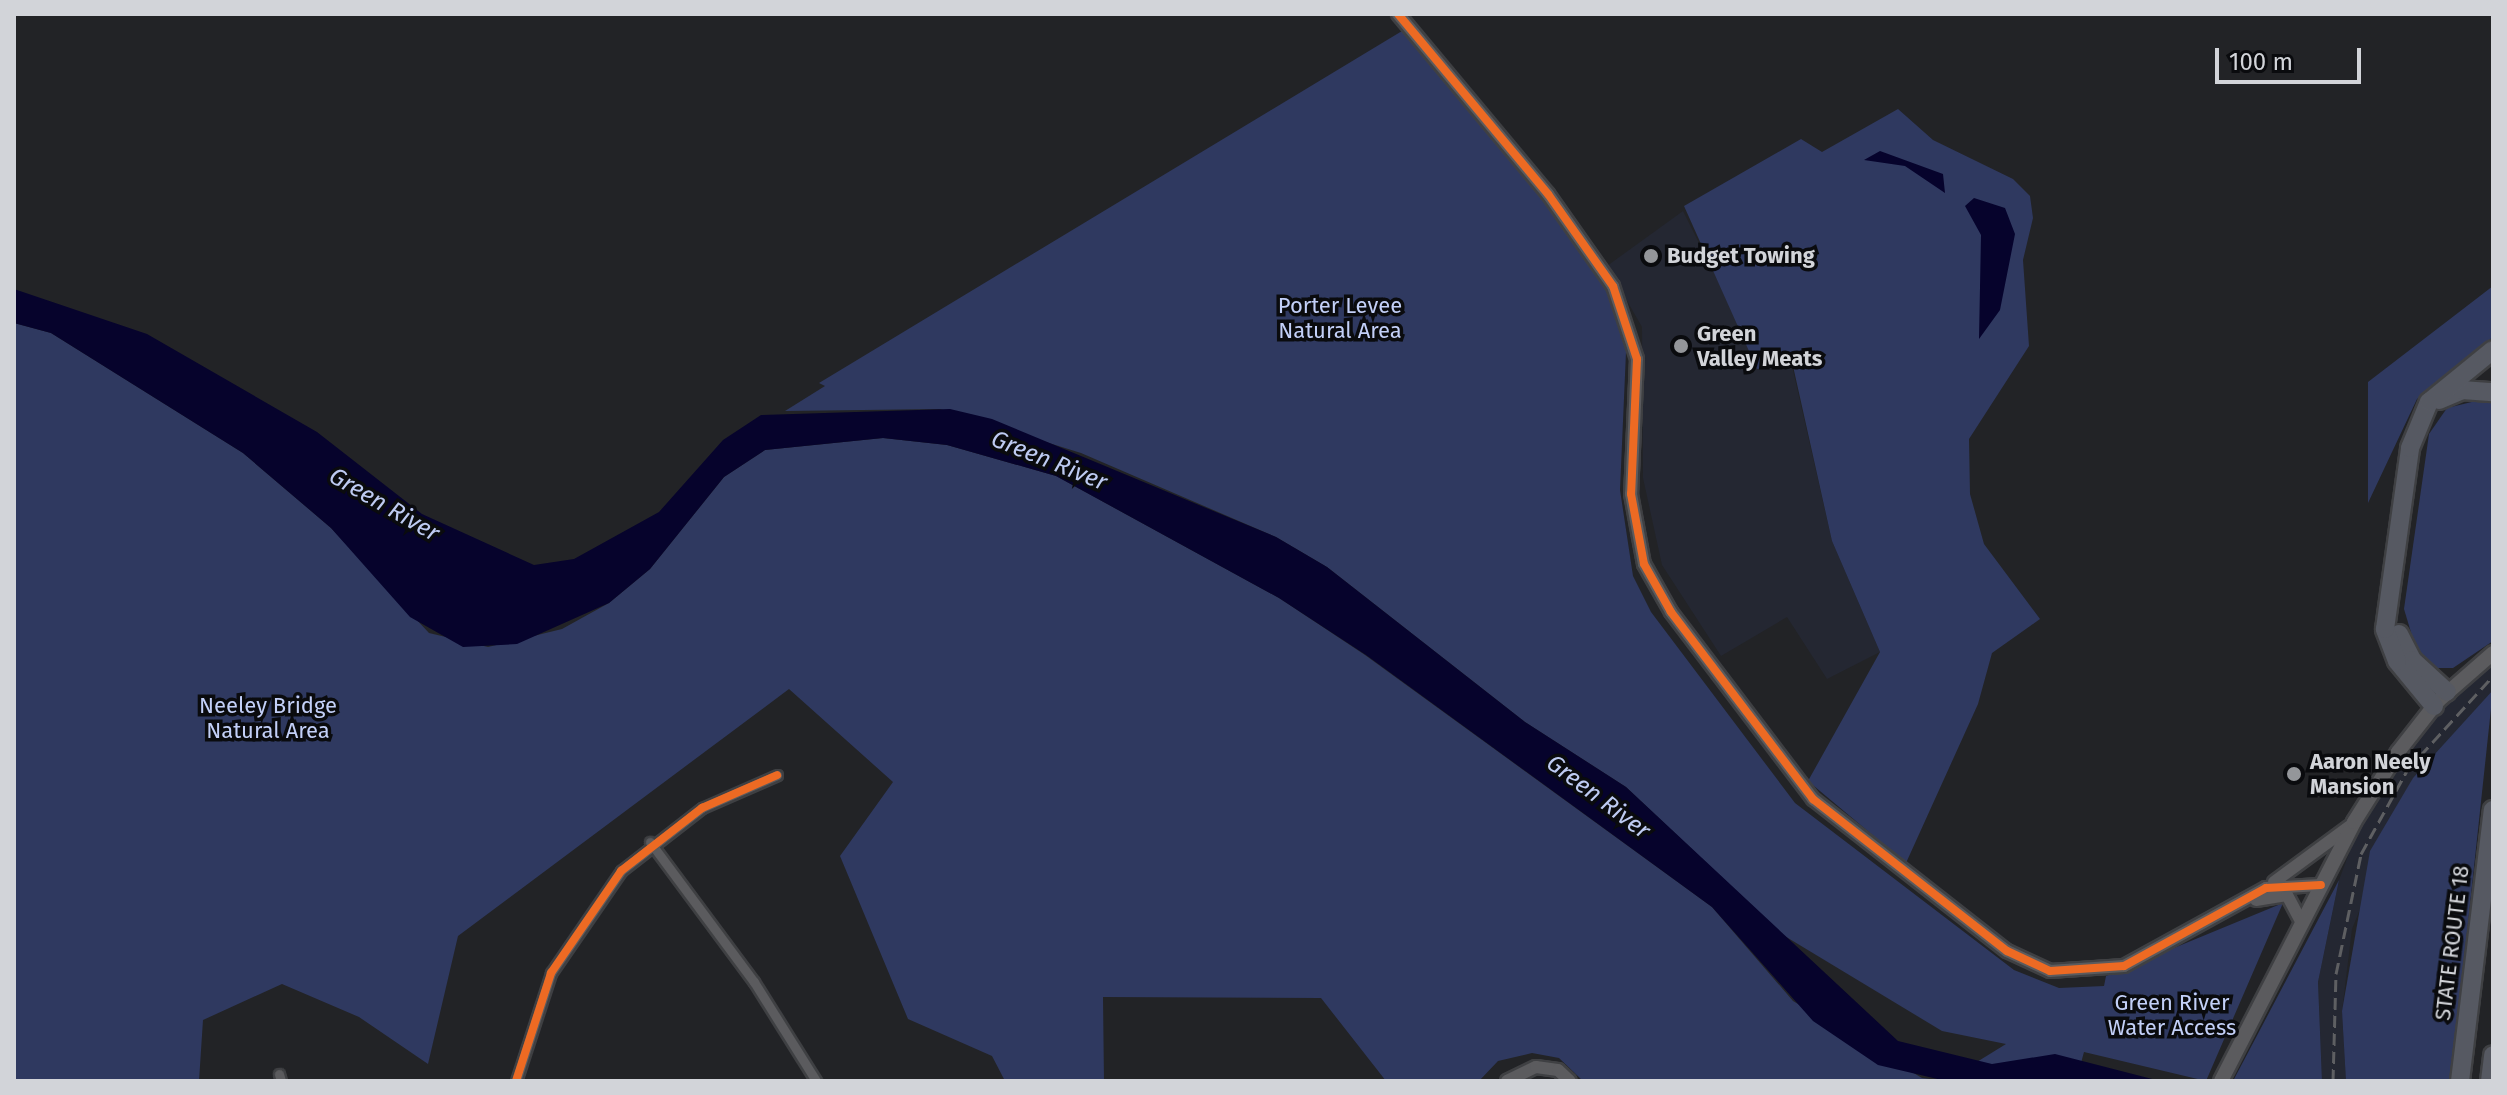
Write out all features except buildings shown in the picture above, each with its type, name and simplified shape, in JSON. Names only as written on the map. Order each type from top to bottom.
[{"type":"highway","points":[[2434,706],[2397,661],[2385,629],[2410,448],[2429,402],[2493,350]]},
{"type":"highway","points":[[2447,692],[2412,660],[2397,629],[2420,433],[2432,407],[2450,393],[2493,392]]},
{"type":"highway","name":"STATE ROUTE 18","points":[[2460,1076],[2493,810]]},
{"type":"highway","points":[[2490,1078],[2493,1055]]},
{"type":"main road","points":[[2224,1076],[2354,822],[2434,706],[2493,653]]},
{"type":"street","points":[[1398,14],[1548,194],[1613,286],[1637,359],[1631,494],[1644,564],[1671,612],[1803,789],[2036,968],[2087,974],[2124,966],[2224,914],[2266,888],[2354,822]]},
{"type":"street","points":[[516,1081],[521,1054],[565,949],[650,842],[702,808],[777,775]]},
{"type":"street","points":[[650,842],[754,982],[816,1081]]},
{"type":"street","points":[[2266,888],[2321,885]]},
{"type":"street","points":[[2224,914],[2287,895],[2302,923]]},
{"type":"street","points":[[1507,1081],[1536,1067],[1558,1070],[1570,1081]]},
{"type":"shaded area","points":[[1683,211],[1726,297],[1792,366],[1832,541],[1880,652],[1827,679],[1787,617],[1721,656],[1662,565],[1643,478],[1642,327],[1607,266]]},
{"type":"shaded area","points":[[2493,652],[2493,690],[2413,778],[2352,929],[2342,1011],[2346,1081],[2322,1081],[2318,982],[2339,880],[2371,795],[2434,706]]},
{"type":"green space","name":"Porter Levee Natural Area","points":[[1402,31],[1565,221],[1610,292],[1627,329],[1620,490],[1633,576],[1651,612],[1795,803],[2014,970],[2059,988],[2104,986],[2106,976],[2283,903],[2206,1081],[2084,1052],[2076,1081],[1946,1081],[2006,1044],[1942,1031],[1783,935],[1626,787],[1525,722],[1327,567],[1276,537],[1081,453],[940,409],[785,411],[825,386],[819,383]]},
{"type":"green space","points":[[1898,109],[1933,140],[2013,179],[2030,196],[2033,218],[2023,260],[2029,346],[1969,439],[1970,494],[1984,544],[2040,619],[1992,653],[1978,704],[1906,863],[1808,781],[1880,652],[1832,541],[1793,366],[1757,369],[1684,206],[1801,139],[1822,152]]},
{"type":"green space","points":[[2493,286],[2493,337],[2417,399],[2368,503],[2368,382]]},
{"type":"green space","name":"Neeley Bridge Natural Area","points":[[14,323],[51,333],[243,453],[331,528],[429,633],[488,647],[562,629],[609,603],[650,569],[724,477],[765,450],[883,438],[947,445],[1056,476],[1279,598],[1365,655],[1712,907],[1793,1001],[1922,1078],[1946,1081],[1583,1081],[1559,1058],[1532,1053],[1498,1061],[1479,1081],[1386,1081],[1321,998],[1103,997],[1104,1081],[1005,1081],[992,1056],[908,1019],[840,856],[893,782],[789,689],[458,936],[428,1064],[359,1017],[282,984],[203,1020],[199,1081],[14,1081]]},
{"type":"green space","points":[[2484,399],[2493,402],[2493,641],[2453,668],[2437,668],[2416,649],[2404,609],[2429,434],[2447,408]]},
{"type":"green space","points":[[2493,690],[2451,1081],[2346,1081],[2342,1011],[2370,851],[2413,778]]},
{"type":"green space","points":[[2339,880],[2318,982],[2322,1081],[2233,1081]]},
{"type":"water","points":[[1880,151],[1943,174],[1945,193],[1905,166],[1864,160]]},
{"type":"water","points":[[1974,198],[2005,208],[2015,234],[2000,310],[1979,339],[1981,235],[1965,206]]},
{"type":"water","name":"Green River","points":[[14,289],[147,334],[317,432],[422,514],[534,565],[574,559],[659,512],[723,440],[761,415],[950,409],[992,419],[1276,537],[1327,567],[1525,722],[1626,787],[1898,1041],[1992,1064],[2055,1054],[2160,1081],[1946,1081],[1878,1065],[1813,1021],[1712,907],[1366,655],[1279,598],[1056,476],[947,445],[883,438],[765,450],[724,477],[650,569],[609,603],[517,644],[463,647],[410,617],[331,528],[243,453],[51,333],[14,323]]},
{"type":"railway","points":[[2333,1081],[2336,974],[2361,854],[2408,769],[2493,676]]},
{"type":"cycle path","points":[[1398,14],[1548,194],[1613,286],[1637,359],[1631,494],[1644,564],[1671,612],[1813,799],[2007,951],[2050,971],[2124,966],[2266,888],[2321,885]]},
{"type":"cycle path","points":[[516,1081],[551,973],[621,871],[702,808],[777,775]]},
{"type":"place","name":"Budget Towing","points":[[1651,256]]},
{"type":"place","name":"Green Valley Meats","points":[[1681,346]]},
{"type":"place","name":"Aaron Neely Mansion","points":[[2294,774]]},
{"type":"park label","name":"Green River Water Access","points":[[2172,1014]]}]
